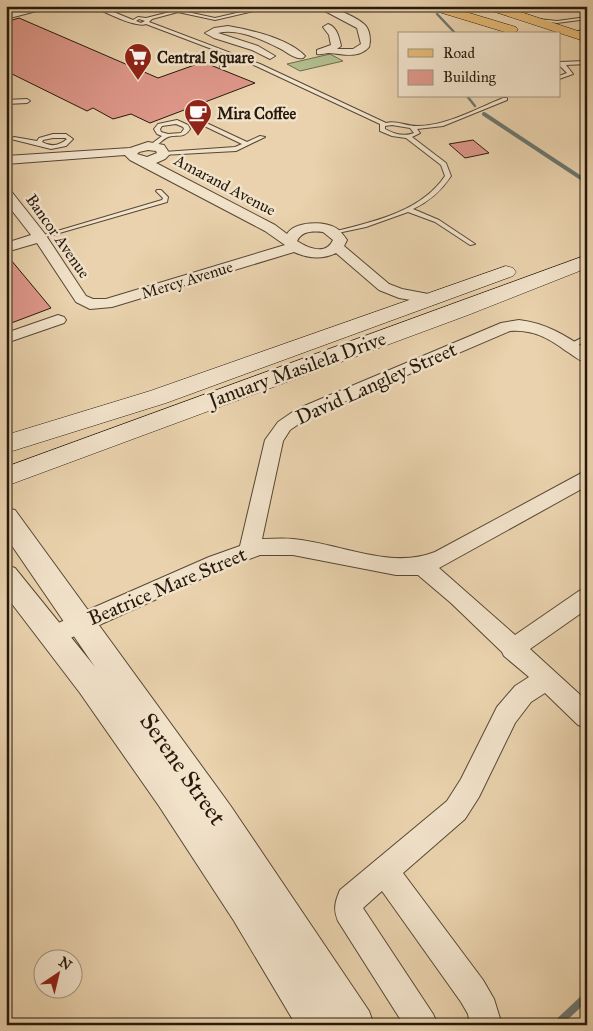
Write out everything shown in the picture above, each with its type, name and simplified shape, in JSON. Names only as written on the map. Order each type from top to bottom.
[{"type":"main road","points":[[433,6],[517,32]]},
{"type":"main road","points":[[490,6],[587,38]]},
{"type":"main road","name":"January Masilela Drive","points":[[6,444],[158,397],[587,243]]},
{"type":"main road","points":[[396,311],[408,315],[424,313],[548,267],[587,259]]},
{"type":"main road","name":"January Masilela Drive","points":[[6,477],[460,310],[587,259]]},
{"type":"street","points":[[6,10],[22,6]]},
{"type":"street","points":[[6,16],[44,6]]},
{"type":"street","points":[[326,6],[326,8],[360,26],[364,31],[366,45],[361,50],[350,52],[328,50]]},
{"type":"street","points":[[258,65],[335,47],[334,35],[328,27]]},
{"type":"street","points":[[270,56],[253,46],[226,40],[210,33],[219,28],[258,35],[281,44],[300,56]]},
{"type":"street","points":[[6,160],[61,152],[136,156],[152,160],[160,151]]},
{"type":"street","name":"Amarand Avenue","points":[[160,151],[166,162],[174,169],[275,220],[307,228],[322,228],[336,240]]},
{"type":"street","points":[[6,167],[136,156]]},
{"type":"street","name":"Amarand Avenue","points":[[136,156],[270,228],[292,244]]},
{"type":"street","name":"Bancor Avenue","points":[[6,194],[40,237],[80,299]]},
{"type":"street","points":[[307,228],[294,233],[292,244],[304,252],[323,253],[396,311]]},
{"type":"street","points":[[6,248],[40,237]]},
{"type":"street","points":[[323,253],[336,240],[384,287],[399,293],[434,299]]},
{"type":"street","name":"Mercy Avenue","points":[[80,299],[90,304],[107,304],[292,244]]},
{"type":"street","points":[[6,338],[58,320]]},
{"type":"street","name":"David Langley Street","points":[[249,550],[274,440],[284,426],[302,413],[507,326],[520,324],[534,326],[554,335],[587,358]]},
{"type":"street","name":"Beatrice Mare Street","points":[[67,629],[249,550],[270,546],[292,547],[396,567],[422,566],[442,558],[587,477]]},
{"type":"street","name":"Serene Street","points":[[6,517],[67,629],[278,956],[318,1025]]},
{"type":"street","points":[[422,566],[459,597],[512,649],[587,717]]},
{"type":"street","name":"Serene Street","points":[[6,576],[67,629],[218,817],[355,1025]]},
{"type":"street","points":[[512,649],[587,597]]},
{"type":"street","points":[[422,1025],[348,912],[350,900],[456,810],[474,780],[506,715],[523,694],[546,679]]},
{"type":"street","points":[[384,870],[472,990],[483,1010],[486,1025]]},
{"type":"lane","points":[[95,6],[139,24],[181,11],[212,19],[274,6]]},
{"type":"lane","points":[[105,6],[148,20],[258,65],[384,124],[398,123],[414,128],[441,125],[505,100]]},
{"type":"lane","points":[[132,21],[138,18]]},
{"type":"lane","points":[[534,20],[557,22],[587,18]]},
{"type":"lane","points":[[572,34],[587,30]]},
{"type":"lane","points":[[222,67],[230,61],[227,53]]},
{"type":"lane","points":[[561,64],[587,62]]},
{"type":"lane","points":[[560,78],[570,74],[561,64]]},
{"type":"lane","points":[[6,102],[27,101]]},
{"type":"lane","points":[[198,121],[244,145]]},
{"type":"lane","points":[[177,122],[186,126],[186,132],[177,136],[166,136],[159,133],[157,129],[160,125],[177,122]]},
{"type":"lane","points":[[336,240],[407,209],[434,193],[447,179],[446,166],[408,136],[386,132],[381,127],[384,124]]},
{"type":"lane","points":[[408,136],[417,133],[414,128]]},
{"type":"lane","points":[[14,139],[39,143],[42,146],[61,152],[70,139],[66,136],[53,136],[41,139],[39,143]]},
{"type":"lane","points":[[166,136],[160,151],[236,149],[262,137]]},
{"type":"lane","points":[[40,237],[165,201],[166,198],[159,191]]},
{"type":"lane","points":[[407,209],[437,221],[472,244]]},
{"type":"lane","points":[[570,346],[587,337]]},
{"type":"green space","points":[[330,54],[343,61],[300,71],[287,64]]},
{"type":"building","name":"Central Square","points":[[19,18],[158,78],[203,62],[255,83],[150,123],[131,114],[113,119],[93,108],[87,111],[6,71],[6,22]]},
{"type":"building","points":[[473,140],[489,153],[465,158],[449,144]]},
{"type":"building","points":[[6,254],[51,308],[6,325]]},
{"type":"waterway","points":[[437,14],[454,32]]},
{"type":"waterway","points":[[469,98],[475,106]]},
{"type":"waterway","points":[[486,115],[484,114],[587,182]]},
{"type":"waterway","points":[[556,1025],[587,996]]},
{"type":"place","name":"Central Square","points":[[138,81]]},
{"type":"place","name":"Mira Coffee","points":[[198,137]]}]
